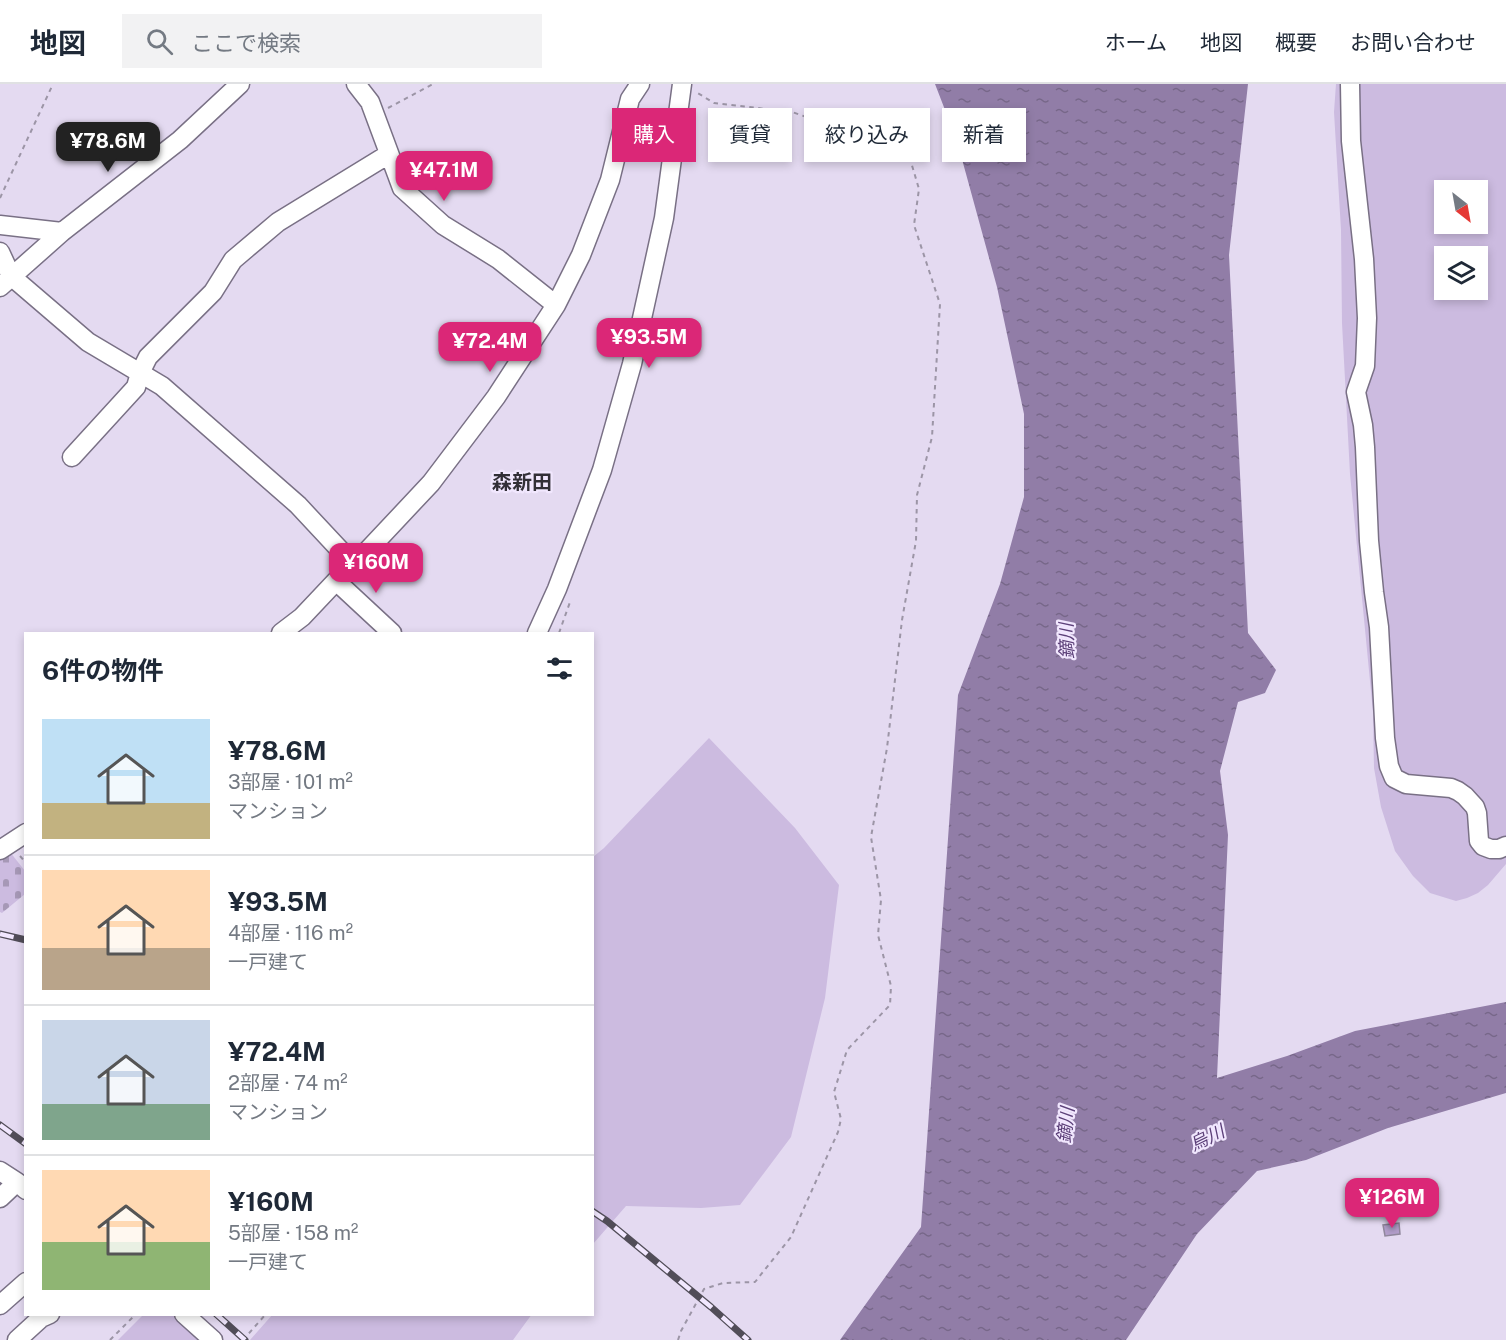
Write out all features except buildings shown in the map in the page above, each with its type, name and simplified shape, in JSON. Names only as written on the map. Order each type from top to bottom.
[{"type":"street","points":[[5,282],[62,232],[180,140],[240,84]]},
{"type":"street","points":[[356,84],[370,102],[402,188],[443,225],[498,259],[556,305]]},
{"type":"street","points":[[282,632],[302,617],[354,565],[431,483],[496,397],[556,305],[580,255],[610,180],[630,99],[640,84]]},
{"type":"street","points":[[537,632],[557,589],[602,470],[632,364],[664,218],[682,84]]},
{"type":"street","points":[[1350,84],[1351,141],[1364,259],[1367,318],[1365,366],[1356,392],[1365,447],[1369,541],[1380,627],[1385,738],[1389,766],[1394,778],[1406,784],[1458,791],[1475,807],[1479,841],[1491,849],[1506,846]]},
{"type":"street","points":[[72,457],[136,387],[148,357],[213,292],[233,260],[278,222],[389,154]]},
{"type":"street","points":[[0,225],[62,232]]},
{"type":"street","points":[[0,252],[5,282],[88,342],[162,386],[298,505],[354,565]]},
{"type":"street","points":[[336,581],[391,632]]},
{"type":"street","points":[[0,850],[24,834]]},
{"type":"street","points":[[0,1171],[21,1186],[0,1198]]},
{"type":"street","points":[[0,1305],[24,1284]]},
{"type":"street","points":[[17,1340],[46,1316]]},
{"type":"street","points":[[186,1316],[213,1340]]},
{"type":"path","points":[[0,198],[53,84]]},
{"type":"path","points":[[375,115],[433,84]]},
{"type":"path","points":[[678,1340],[704,1289],[723,1282],[754,1282],[791,1237],[842,1119],[834,1092],[848,1050],[890,1005],[891,986],[878,935],[881,900],[871,837],[887,748],[902,620],[916,542],[917,495],[932,437],[940,304],[914,225],[919,189],[908,152],[792,112],[714,103],[696,92],[696,84]]},
{"type":"path","points":[[110,1340],[134,1316]]},
{"type":"path","points":[[243,1340],[264,1316]]},
{"type":"green space","points":[[1336,84],[1506,84],[1506,864],[1478,893],[1456,901],[1430,893],[1413,876],[1395,851],[1381,807],[1374,768],[1373,712],[1350,474],[1342,323],[1341,230],[1334,112]]},
{"type":"green space","points":[[709,738],[795,828],[839,885],[825,998],[791,1137],[740,1205],[701,1208],[626,1206],[594,1243],[594,856]]},
{"type":"green space","points":[[10,852],[24,870],[24,895],[2,913],[0,912],[0,859]]},
{"type":"green space","points":[[142,1316],[179,1316],[204,1340],[118,1340]]},
{"type":"green space","points":[[271,1316],[531,1316],[513,1340],[250,1340]]},
{"type":"water","points":[[935,84],[1248,84],[1229,255],[1248,633],[1276,670],[1265,693],[1238,702],[1220,771],[1228,835],[1217,1078],[1355,1031],[1506,1002],[1506,1093],[1388,1128],[1306,1160],[1257,1171],[1197,1234],[1126,1340],[840,1340],[921,1227],[958,695],[1000,584],[1024,497],[1024,414],[997,287],[963,162],[1026,162],[1026,108],[944,108]]},
{"type":"railway","points":[[0,934],[24,940]]},
{"type":"railway","points":[[0,1125],[24,1143]]},
{"type":"railway","points":[[594,1212],[748,1340]]},
{"type":"railway","points":[[218,1316],[245,1340]]},
{"type":"district","name":"森新田","points":[[522,482]]},
{"type":"water label","name":"鏑川","points":[[1067,641]]},
{"type":"water label","name":"鏑川","points":[[1066,1125]]},
{"type":"water label","name":"烏川","points":[[1207,1138]]}]
